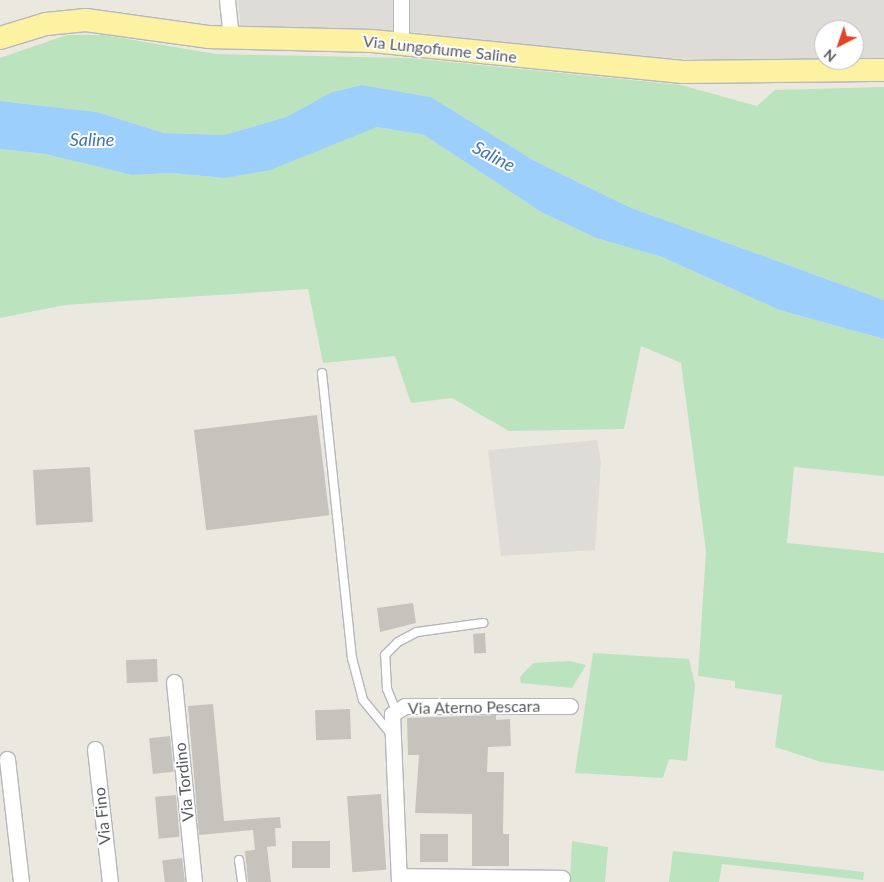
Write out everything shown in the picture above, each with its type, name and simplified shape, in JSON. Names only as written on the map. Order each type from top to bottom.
[{"type":"main road","name":"Via Lungofiume Saline","points":[[0,38],[46,24],[86,20],[231,38],[401,43],[682,72],[884,70]]},
{"type":"street","points":[[227,0],[231,38]]},
{"type":"street","points":[[400,0],[401,43]]},
{"type":"street","name":"Via Tordino","points":[[174,682],[194,882]]},
{"type":"street","name":"Via Aterno Pescara","points":[[562,878],[399,879],[391,734],[392,714],[405,706],[570,706]]},
{"type":"street","name":"Via Fino","points":[[95,749],[110,882]]},
{"type":"street","points":[[7,759],[21,882]]},
{"type":"lane","points":[[322,373],[352,658],[363,700],[391,734]]},
{"type":"lane","points":[[396,712],[387,689],[385,655],[398,642],[417,632],[482,623]]},
{"type":"lane","points":[[239,860],[242,882]]},
{"type":"shaded area","points":[[238,0],[884,0],[884,64],[864,63],[864,20],[814,20],[814,62],[625,57],[413,32],[241,31]]},
{"type":"shaded area","points":[[597,440],[601,462],[595,550],[501,556],[488,450]]},
{"type":"green space","points":[[67,35],[104,35],[216,54],[409,58],[681,85],[757,106],[775,90],[884,87],[884,300],[629,207],[533,160],[431,97],[362,85],[332,92],[286,117],[224,135],[164,133],[97,112],[0,101],[0,58]]},
{"type":"green space","points":[[377,127],[424,135],[541,212],[596,238],[662,257],[779,310],[884,339],[884,476],[794,467],[787,543],[884,553],[884,771],[821,762],[775,747],[782,695],[735,688],[735,681],[698,676],[706,551],[681,363],[641,346],[624,429],[509,431],[452,398],[411,403],[395,356],[323,363],[308,289],[65,305],[0,318],[0,149],[45,154],[132,175],[171,173],[224,178]]},
{"type":"green space","points":[[593,653],[689,659],[695,685],[687,761],[669,759],[663,778],[575,773]]},
{"type":"green space","points":[[569,661],[586,665],[572,688],[521,683],[520,677],[533,663]]},
{"type":"green space","points":[[572,841],[608,847],[605,882],[570,882]]},
{"type":"green space","points":[[673,851],[864,872],[863,880],[722,864],[719,882],[669,882]]},
{"type":"water","name":"Saline","points":[[362,85],[431,97],[533,160],[629,207],[884,300],[884,339],[779,310],[662,257],[596,238],[541,212],[424,135],[377,127],[270,170],[224,178],[171,173],[132,175],[45,154],[0,149],[0,101],[97,112],[164,133],[224,135],[286,117],[332,92]]},
{"type":"building","points":[[317,415],[329,515],[206,530],[194,430]]},
{"type":"building","points":[[90,467],[93,522],[36,525],[33,470]]},
{"type":"building","points":[[413,603],[416,623],[380,632],[377,608]]},
{"type":"building","points":[[485,633],[486,653],[474,654],[473,634]]},
{"type":"building","points":[[157,659],[158,682],[127,683],[126,660]]},
{"type":"building","points":[[213,704],[224,821],[280,817],[281,828],[275,828],[276,846],[267,847],[271,882],[248,882],[245,851],[255,850],[253,830],[199,835],[188,706]]},
{"type":"building","points":[[350,709],[351,739],[316,740],[315,710]]},
{"type":"building","points":[[496,715],[496,720],[510,719],[511,746],[488,747],[487,772],[504,772],[503,834],[509,834],[509,866],[472,866],[472,814],[415,813],[419,755],[408,755],[407,718]]},
{"type":"building","points":[[170,736],[174,772],[153,774],[149,738]]},
{"type":"building","points":[[381,794],[386,870],[352,872],[347,796]]},
{"type":"building","points":[[176,795],[180,837],[159,839],[155,797]]},
{"type":"building","points":[[420,834],[448,834],[448,862],[420,862]]},
{"type":"building","points":[[292,841],[330,841],[330,868],[292,868]]},
{"type":"building","points":[[182,858],[185,882],[165,882],[162,860]]}]
